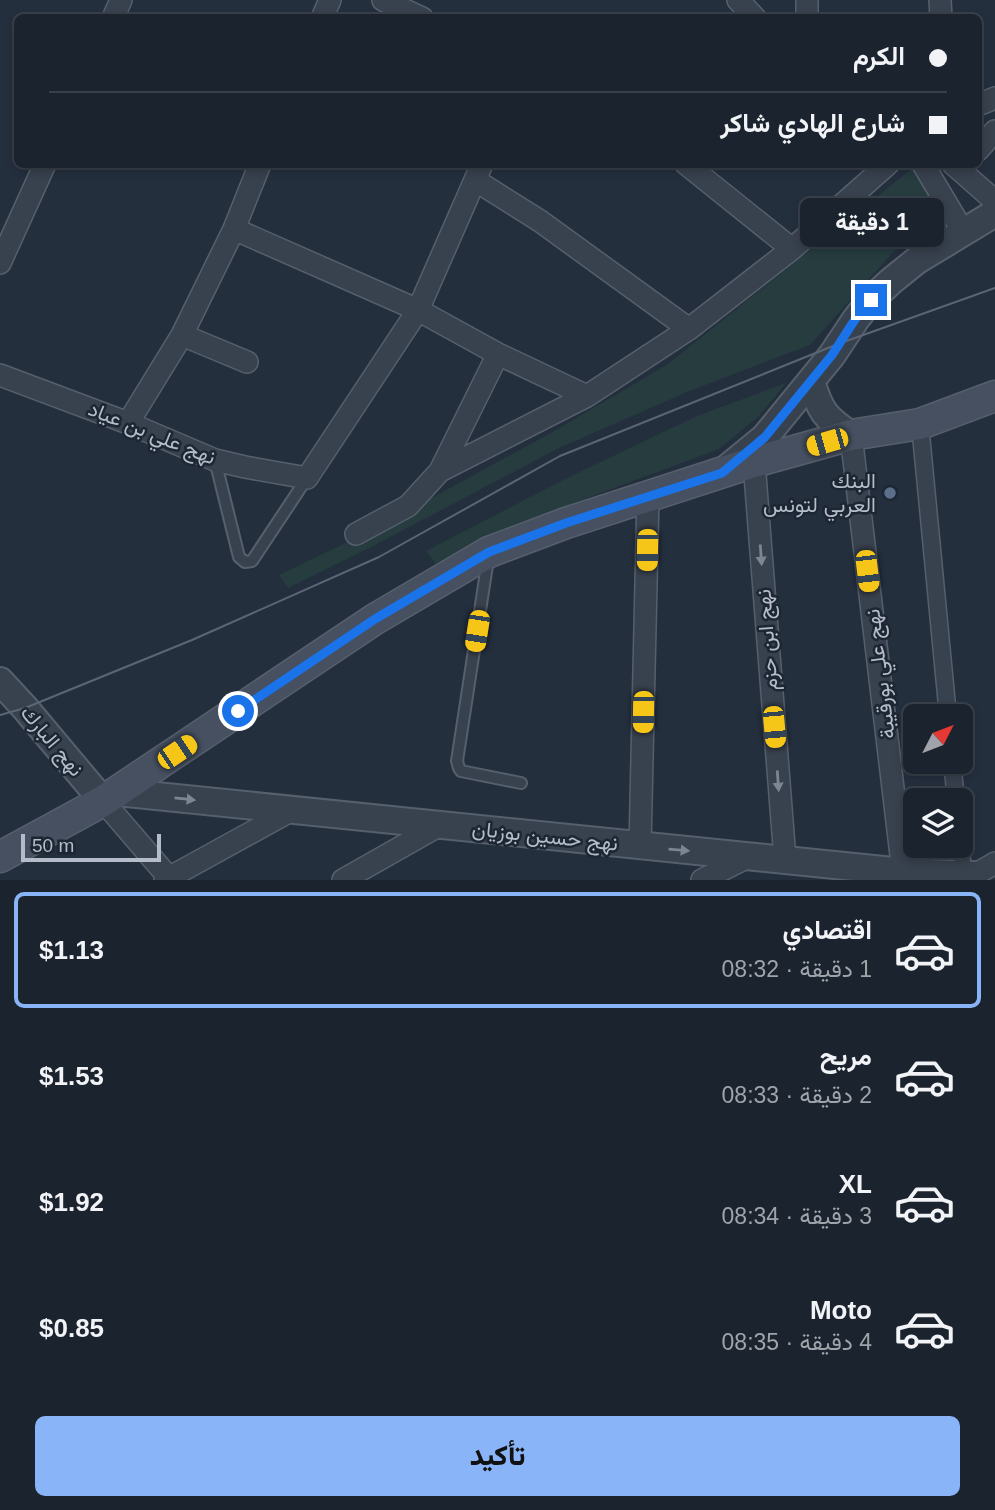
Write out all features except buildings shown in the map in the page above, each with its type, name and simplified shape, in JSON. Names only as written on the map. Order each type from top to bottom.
[{"type":"main road","points":[[0,857],[110,797],[375,619],[489,552],[566,523],[754,462],[851,435],[920,424],[995,396]]},
{"type":"street","points":[[383,0],[413,14]]},
{"type":"street","points":[[738,0],[751,14]]},
{"type":"street","points":[[982,146],[995,131]]},
{"type":"street","points":[[0,263],[43,168]]},
{"type":"street","points":[[128,422],[182,335],[234,229],[258,168]]},
{"type":"street","points":[[691,168],[792,249]]},
{"type":"street","points":[[440,471],[587,396],[690,329],[792,249],[883,168]]},
{"type":"street","points":[[925,168],[964,233]]},
{"type":"street","points":[[961,168],[995,201]]},
{"type":"street","points":[[307,478],[418,310],[478,172],[540,221],[690,329]]},
{"type":"street","points":[[722,473],[765,437],[832,355],[871,300],[916,261],[995,213]]},
{"type":"street","points":[[234,229],[418,310],[498,354],[587,396]]},
{"type":"street","points":[[182,335],[247,362]]},
{"type":"street","points":[[356,534],[408,506],[440,471],[498,354]]},
{"type":"street","name":"نهج علي بن عياد","points":[[0,375],[128,422],[215,460],[307,478]]},
{"type":"street","points":[[811,381],[818,404],[826,416],[851,435]]},
{"type":"street","points":[[920,424],[947,704]]},
{"type":"street","name":"نهج علي بورقيبة","points":[[851,435],[903,872]]},
{"type":"street","name":"نهج ابن حزم","points":[[754,462],[785,859]]},
{"type":"street","points":[[640,846],[648,496]]},
{"type":"street","name":"نهج البارك","points":[[3,687],[110,797]]},
{"type":"street","points":[[110,797],[168,879],[292,810]]},
{"type":"street","name":"نهج حسين بوزيان","points":[[110,797],[292,810],[903,872],[977,867]]},
{"type":"street","points":[[343,880],[440,825]]},
{"type":"street","points":[[702,880],[750,856]]},
{"type":"lane","points":[[215,460],[239,557],[245,562],[252,561],[307,478]]},
{"type":"lane","points":[[489,552],[457,761],[461,771],[521,783]]},
{"type":"green space","points":[[915,168],[940,210],[933,232],[895,250],[810,345],[687,392],[559,448],[288,588],[279,575],[369,532],[551,433],[668,364]]},
{"type":"green space","points":[[786,383],[760,415],[719,449],[490,534],[436,564],[426,551],[565,479],[697,416]]},
{"type":"tram line","points":[[0,715],[25,708],[192,640],[379,557],[560,456],[838,344],[995,288]]},
{"type":"place","name":"البنك العربي لتونس","points":[[890,493]]},
{"type":"route","points":[[238,711],[375,619],[489,552],[566,523],[722,473],[765,437],[832,355],[871,300]]}]
